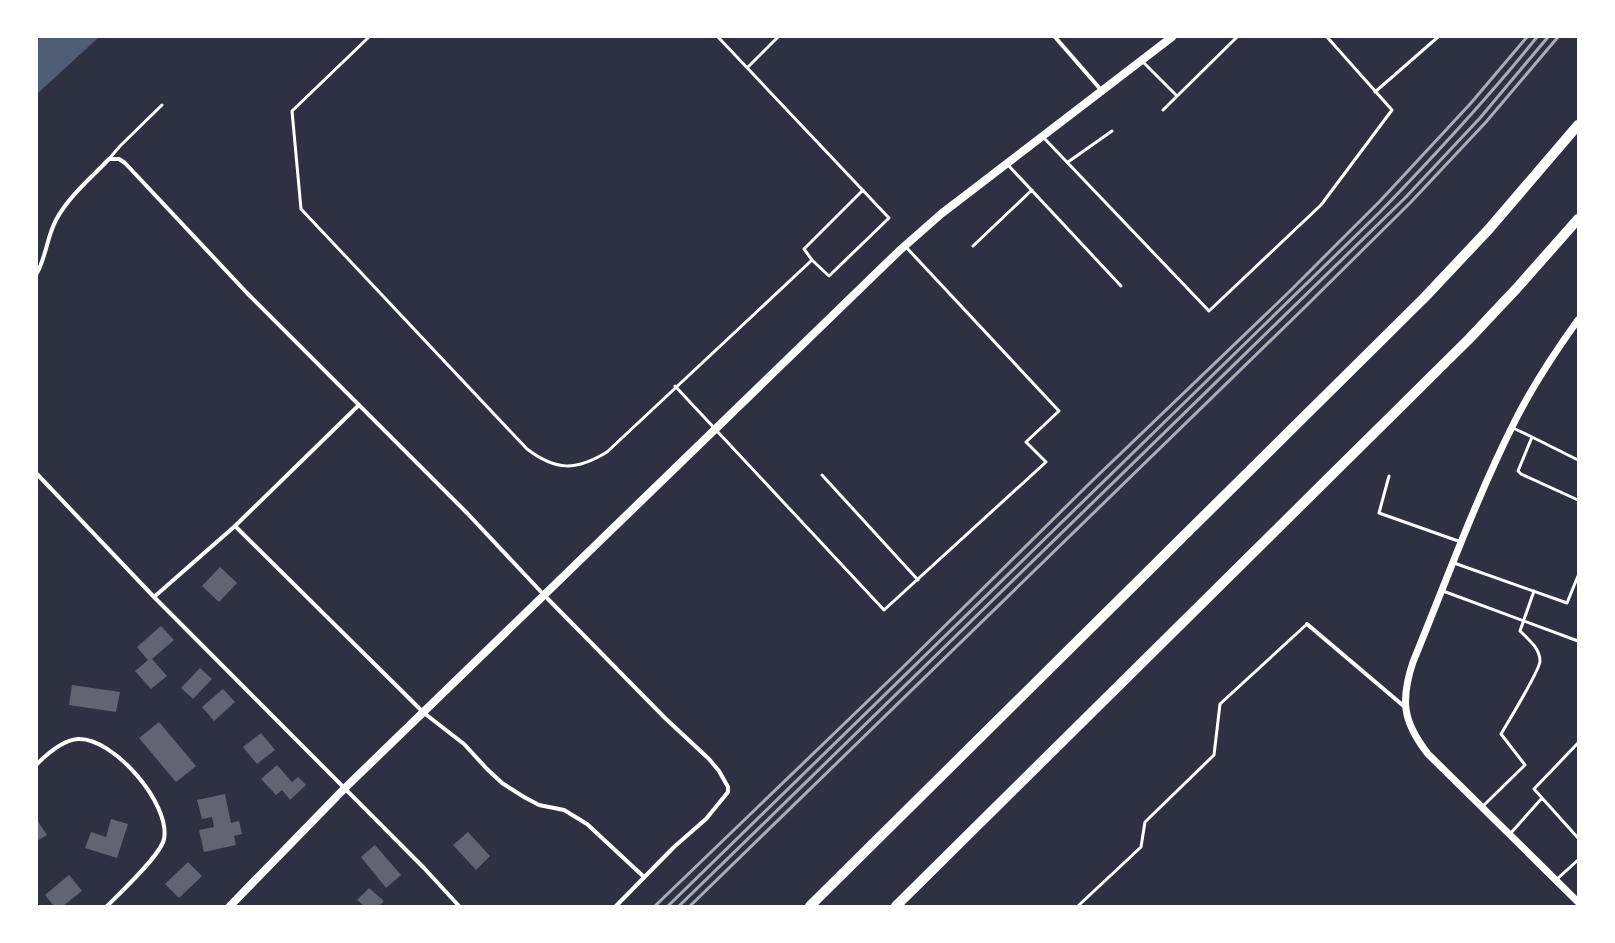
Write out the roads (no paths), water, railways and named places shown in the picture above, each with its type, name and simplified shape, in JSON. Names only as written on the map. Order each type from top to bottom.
[{"type":"highway","points":[[810,906],[1424,298],[1489,229],[1578,125]]},
{"type":"highway","points":[[896,906],[1469,339],[1578,220]]},
{"type":"main road","points":[[230,906],[344,789],[545,596],[846,301],[905,246],[941,214],[1172,37]]},
{"type":"street","points":[[1056,37],[1102,91]]},
{"type":"street","points":[[37,273],[42,263],[47,244],[58,216],[69,202],[109,159],[119,159],[125,163],[247,293],[467,513],[545,596],[666,718],[709,759],[719,771],[728,787],[728,792],[706,819],[644,877],[616,906]]},
{"type":"street","points":[[1578,320],[1537,382],[1512,427],[1492,471],[1409,674],[1406,708],[1411,729],[1428,754],[1578,902]]},
{"type":"street","points":[[154,597],[235,526],[359,405]]},
{"type":"street","points":[[37,474],[154,597],[459,906]]},
{"type":"street","points":[[235,526],[424,713],[464,744],[502,783],[539,805],[564,810],[572,814],[612,846],[644,877]]},
{"type":"street","points":[[1307,624],[1406,708]]},
{"type":"street","points":[[37,764],[67,742],[80,739],[89,740],[100,745],[132,769],[142,781],[158,807],[164,827],[164,839],[162,844],[146,867],[107,906]]},
{"type":"lane","points":[[369,37],[292,111],[301,209],[526,449],[541,460],[557,466],[575,466],[592,461],[607,452],[675,386],[812,260]]},
{"type":"lane","points":[[718,37],[863,190],[889,218],[829,276],[812,260],[804,249],[863,190]]},
{"type":"lane","points":[[747,68],[778,37]]},
{"type":"lane","points":[[1163,110],[1238,37]]},
{"type":"lane","points":[[1042,136],[1209,311],[1321,205],[1392,110],[1327,37]]},
{"type":"lane","points":[[1375,92],[1438,37]]},
{"type":"lane","points":[[1141,60],[1177,96]]},
{"type":"lane","points":[[109,159],[120,146],[162,106]]},
{"type":"lane","points":[[1068,162],[1112,131]]},
{"type":"lane","points":[[1007,163],[1121,286]]},
{"type":"lane","points":[[973,246],[1032,190]]},
{"type":"lane","points":[[675,386],[884,610],[1046,462],[1026,442],[1059,411],[905,246]]},
{"type":"lane","points":[[1512,427],[1578,460]]},
{"type":"lane","points":[[1532,437],[1518,471],[1521,474],[1578,500]]},
{"type":"lane","points":[[822,475],[918,580]]},
{"type":"lane","points":[[1389,476],[1379,513],[1462,542]]},
{"type":"lane","points":[[1454,564],[1567,603],[1578,576]]},
{"type":"lane","points":[[1443,590],[1523,622],[1578,641]]},
{"type":"lane","points":[[1482,807],[1525,765],[1501,734],[1536,673],[1540,661],[1536,647],[1520,631],[1534,591]]},
{"type":"lane","points":[[1078,906],[1141,847],[1145,822],[1214,754],[1220,704],[1307,624]]},
{"type":"lane","points":[[1578,743],[1534,789],[1578,838]]},
{"type":"lane","points":[[1509,835],[1542,798]]},
{"type":"lane","points":[[1556,880],[1578,860]]},
{"type":"water","points":[[37,37],[99,37],[37,94]]},
{"type":"railway","points":[[655,906],[899,671],[1092,481],[1289,292],[1380,201],[1471,103],[1527,37]]},
{"type":"railway","points":[[668,906],[1380,212],[1461,126],[1537,37]]},
{"type":"railway","points":[[679,906],[1405,198],[1480,118],[1548,37]]},
{"type":"railway","points":[[690,906],[1411,202],[1486,122],[1558,37]]}]
